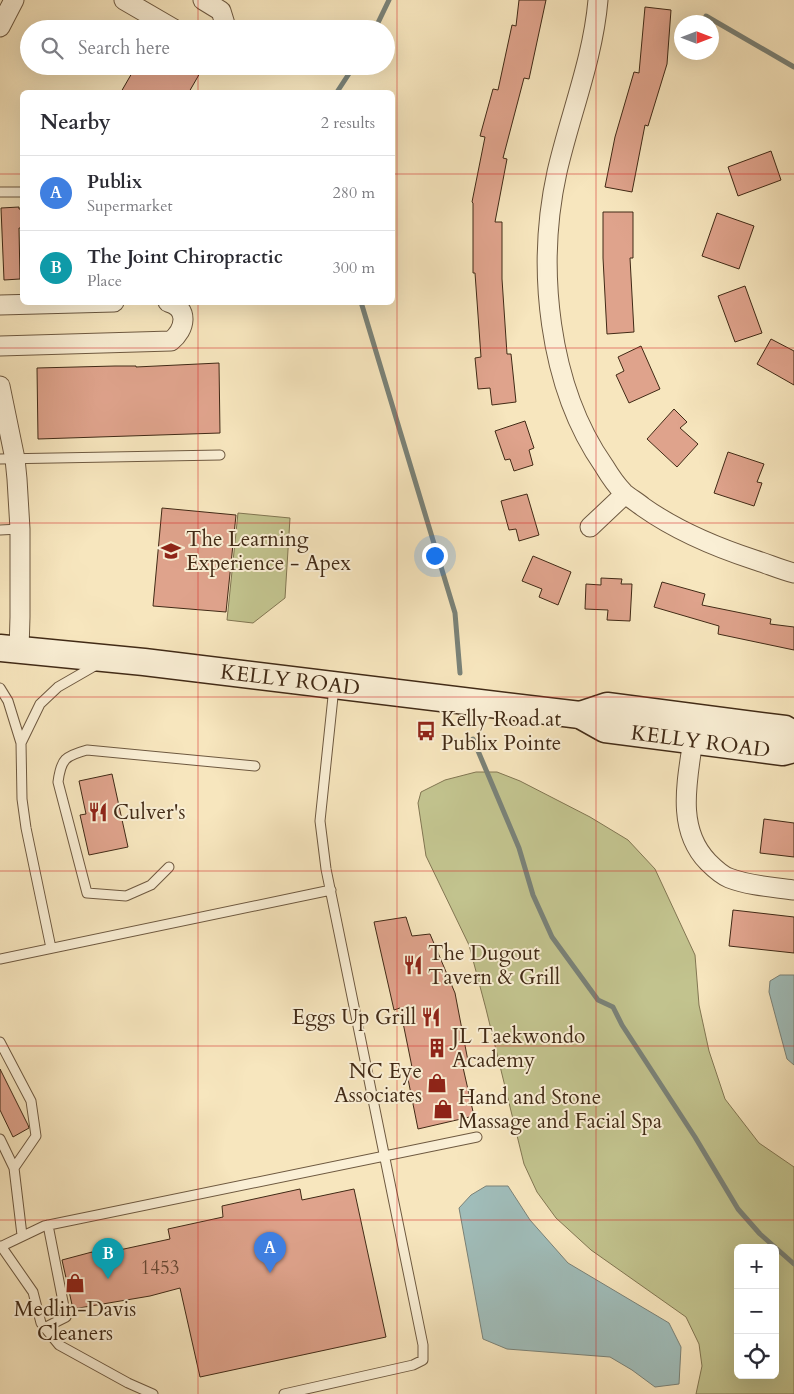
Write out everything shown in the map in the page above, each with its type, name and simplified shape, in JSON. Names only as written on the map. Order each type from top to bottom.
[{"type":"main road","name":"KELLY ROAD","points":[[10,649],[110,658],[335,684],[580,715],[605,729],[783,752],[794,749]]},
{"type":"main road","name":"KELLY ROAD","points":[[580,715],[607,706],[785,729],[794,734]]},
{"type":"street","points":[[0,28],[14,0]]},
{"type":"street","points":[[124,0],[158,20]]},
{"type":"street","points":[[203,0],[221,11],[224,20]]},
{"type":"street","points":[[598,0],[592,42],[557,172],[548,239],[550,310],[568,395],[594,452],[625,494],[657,517],[713,546],[794,573]]},
{"type":"street","points":[[0,305],[20,304]]},
{"type":"street","points":[[0,346],[171,341],[181,331],[183,323],[179,308],[174,305]]},
{"type":"street","points":[[0,386],[8,459],[20,529],[10,649]]},
{"type":"street","points":[[590,527],[625,494]]},
{"type":"street","points":[[693,740],[685,803],[690,834],[700,852],[714,868],[727,877],[746,883],[794,890]]},
{"type":"lane","points":[[0,192],[20,192]]},
{"type":"lane","points":[[8,459],[220,455]]},
{"type":"lane","points":[[0,530],[20,529]]},
{"type":"lane","points":[[21,743],[40,704],[71,679],[110,658]]},
{"type":"lane","points":[[284,1394],[412,1365],[423,1360],[423,1345],[326,869],[320,821],[335,684]]},
{"type":"lane","points":[[0,688],[8,701],[21,743],[22,800],[50,948]]},
{"type":"lane","points":[[169,867],[151,885],[126,896],[87,893],[58,782],[60,766],[70,754],[87,750],[255,766]]},
{"type":"lane","points":[[0,959],[331,890]]},
{"type":"lane","points":[[0,1042],[31,1101],[36,1136],[14,1168]]},
{"type":"lane","points":[[153,1394],[128,1383],[59,1345],[41,1324],[33,1292],[1,1247],[22,1235],[48,1225],[477,1137]]},
{"type":"lane","points":[[0,1139],[14,1168],[22,1235]]},
{"type":"lane","points":[[44,1328],[66,1317],[48,1225]]},
{"type":"green space","points":[[238,513],[290,518],[285,598],[253,623],[227,620]]},
{"type":"green space","points":[[476,772],[497,772],[520,781],[590,817],[628,840],[655,869],[695,955],[699,1005],[709,1051],[725,1099],[759,1143],[794,1167],[794,1394],[696,1394],[702,1366],[699,1344],[686,1317],[591,1250],[556,1218],[537,1192],[524,1164],[469,945],[426,856],[418,803],[421,792],[445,780]]},
{"type":"water","points":[[780,975],[794,975],[794,1065],[787,1059],[769,992],[770,981]]},
{"type":"water","points":[[486,1186],[508,1186],[530,1220],[568,1263],[669,1323],[681,1347],[679,1384],[655,1387],[610,1357],[507,1349],[483,1339],[459,1208],[471,1195]]},
{"type":"building","points":[[519,0],[546,0],[529,79],[524,78],[503,158],[507,159],[495,222],[502,222],[502,279],[507,354],[511,354],[516,402],[492,405],[490,388],[478,389],[475,358],[481,357],[475,273],[473,273],[472,202],[485,137],[480,136],[493,89],[498,90],[512,25],[516,26]]},
{"type":"building","points":[[645,7],[671,10],[667,64],[648,126],[645,125],[632,192],[605,187],[615,137],[634,72],[639,73]]},
{"type":"building","points":[[131,75],[199,75],[190,90],[122,90]]},
{"type":"building","points":[[771,151],[781,180],[738,196],[728,167]]},
{"type":"building","points":[[19,207],[20,209],[20,279],[4,280],[1,208]]},
{"type":"building","points":[[603,212],[633,212],[633,258],[630,258],[634,332],[607,334],[603,258]]},
{"type":"building","points":[[717,213],[754,226],[739,269],[702,256]]},
{"type":"building","points":[[745,286],[762,333],[735,342],[718,296]]},
{"type":"building","points":[[771,339],[794,351],[794,385],[757,364]]},
{"type":"building","points":[[641,346],[660,389],[629,403],[616,375],[624,371],[618,357]]},
{"type":"building","points":[[219,363],[220,433],[38,439],[37,368],[136,367]]},
{"type":"building","points":[[674,409],[687,422],[680,428],[698,444],[677,467],[647,439]]},
{"type":"building","points":[[525,421],[534,448],[529,450],[533,465],[514,471],[510,459],[505,460],[495,431]]},
{"type":"building","points":[[728,452],[764,464],[757,482],[762,483],[754,506],[714,493]]},
{"type":"building","points":[[527,494],[539,535],[519,541],[516,529],[509,530],[501,501]]},
{"type":"building","points":[[162,508],[236,515],[226,612],[153,606]]},
{"type":"building","points":[[533,556],[571,572],[558,605],[539,597],[542,589],[522,581]]},
{"type":"building","points":[[601,578],[622,579],[621,584],[632,584],[630,621],[607,620],[608,610],[585,609],[586,584],[601,585]]},
{"type":"building","points":[[662,582],[705,594],[702,605],[771,619],[770,624],[794,627],[794,650],[718,634],[719,626],[654,607]]},
{"type":"building","points":[[112,774],[128,847],[89,855],[80,815],[86,814],[79,781]]},
{"type":"building","points":[[764,819],[794,823],[794,857],[760,853]]},
{"type":"building","points":[[733,910],[794,917],[794,953],[729,946]]},
{"type":"building","points":[[406,917],[412,936],[430,934],[455,993],[468,1061],[462,1063],[474,1116],[418,1129],[407,1074],[413,1072],[400,1008],[394,1010],[374,922]]},
{"type":"building","points":[[0,1069],[29,1128],[13,1137],[0,1110]]},
{"type":"building","points":[[300,1189],[302,1200],[354,1189],[386,1337],[200,1377],[180,1288],[150,1296],[73,1309],[62,1260],[92,1252],[93,1254],[124,1249],[170,1239],[168,1229],[223,1217],[222,1206]]},
{"type":"waterway","points":[[379,20],[389,0]]},
{"type":"waterway","points":[[719,24],[794,67]]},
{"type":"waterway","points":[[338,90],[348,75]]},
{"type":"waterway","points":[[362,305],[455,613],[460,673]]},
{"type":"waterway","points":[[473,739],[519,848],[533,895],[552,937],[598,1000],[613,1007],[622,1025],[695,1137],[738,1209],[760,1234],[794,1264]]},
{"type":"place","name":"The Learning Experience - Apex","points":[[171,551]]},
{"type":"place","name":"Kelly Road at Publix Pointe","points":[[426,731]]},
{"type":"place","name":"Culver's","points":[[98,812]]},
{"type":"place","name":"The Dugout Tavern & Grill","points":[[413,965]]},
{"type":"place","name":"Eggs Up Grill","points":[[431,1017]]},
{"type":"place","name":"JL Taekwondo Academy","points":[[437,1048]]},
{"type":"place","name":"NC Eye Associates","points":[[437,1083]]},
{"type":"place","name":"Hand and Stone Massage and Facial Spa","points":[[443,1109]]},
{"type":"place","name":"Publix","points":[[270,1273]]},
{"type":"place","name":"The Joint Chiropractic","points":[[108,1279]]},
{"type":"place","name":"Medlin-Davis Cleaners","points":[[75,1283]]}]
